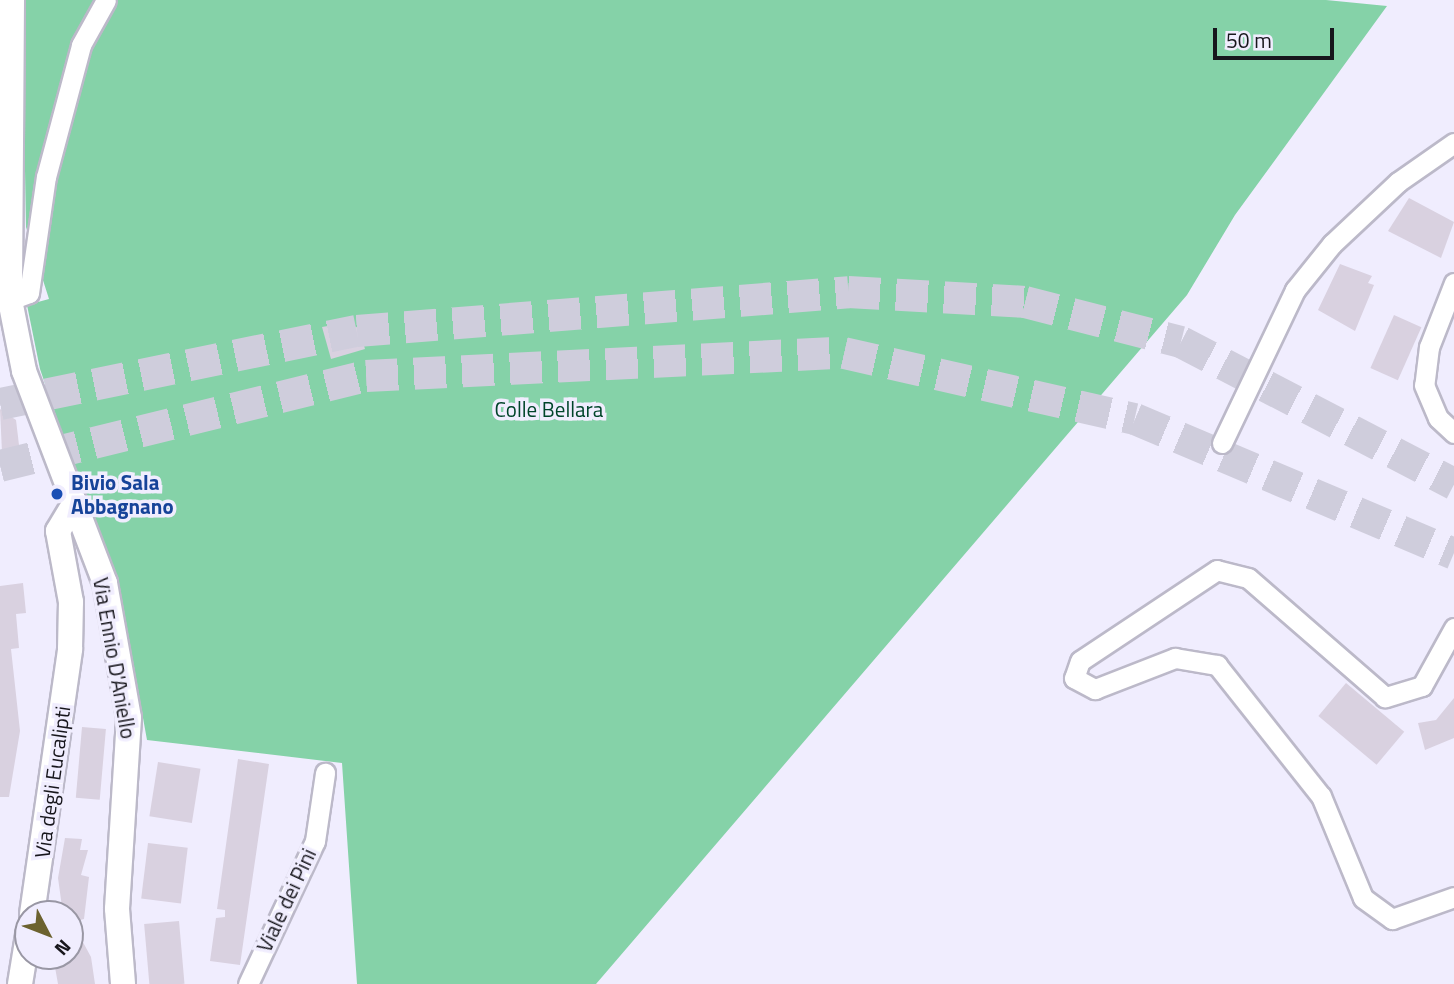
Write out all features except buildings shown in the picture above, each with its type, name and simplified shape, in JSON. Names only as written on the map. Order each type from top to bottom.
[{"type":"street","name":"Via Ennio D'Aniello","points":[[12,0],[10,300],[16,345],[105,583],[129,718],[117,909],[123,984]]},
{"type":"street","points":[[10,300],[29,293],[46,177],[82,45],[106,0]]},
{"type":"street","points":[[1222,443],[1303,280],[1398,182],[1454,143]]},
{"type":"street","points":[[1454,283],[1429,347],[1424,384],[1433,409],[1454,433]]},
{"type":"street","name":"Via Ennio D'Aniello","points":[[70,649],[71,602],[58,531],[75,503]]},
{"type":"street","points":[[1454,628],[1422,686],[1385,697],[1248,578],[1217,570],[1080,661],[1074,678],[1095,689],[1175,658],[1217,665],[1321,796],[1363,898],[1392,919],[1454,898]]},
{"type":"street","name":"Via degli Eucalipti","points":[[34,900],[70,649]]},
{"type":"street","name":"Viale dei Pini","points":[[248,984],[315,841],[325,773]]},
{"type":"green space","name":"Colle Bellara","points":[[22,0],[1326,0],[1387,6],[1235,215],[1187,295],[596,984],[357,984],[342,763],[147,740],[124,613],[40,369],[27,305],[49,299],[26,227]]},
{"type":"tunnel","points":[[0,404],[357,331],[848,292],[1025,302],[1181,342],[1454,484]]},
{"type":"tunnel","points":[[0,466],[366,376],[844,353],[1135,419],[1454,554]]},
{"type":"place","name":"Bivio Sala Abbagnano","points":[[57,494]]}]
